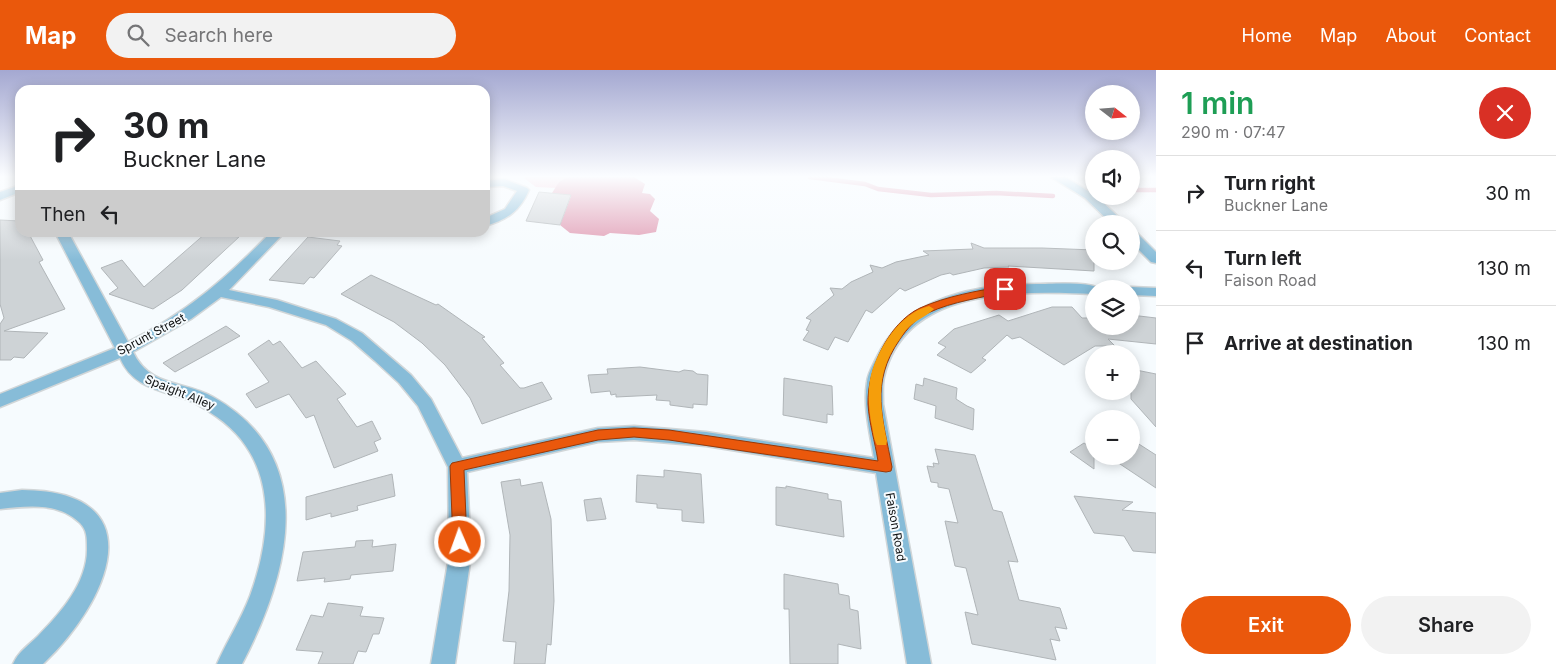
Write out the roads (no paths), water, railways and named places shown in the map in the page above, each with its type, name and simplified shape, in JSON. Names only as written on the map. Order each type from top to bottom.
[{"type":"street","points":[[490,220],[506,215],[517,205]]},
{"type":"street","points":[[1099,205],[1110,215]]},
{"type":"street","name":"Spaight Alley","points":[[64,237],[124,350],[129,364],[136,373],[159,386],[187,393],[224,410],[241,424],[260,448],[272,477],[276,504],[277,532],[272,563],[258,606],[239,648],[229,664]]},
{"type":"street","name":"Sprunt Street","points":[[0,401],[124,350],[185,317],[218,292],[274,237]]},
{"type":"street","points":[[1140,244],[1156,259]]},
{"type":"street","name":"Faison Road","points":[[919,664],[874,404],[876,376],[884,354],[903,326],[923,311],[986,292],[1036,287],[1085,290]]},
{"type":"street","points":[[1140,291],[1156,292]]},
{"type":"street","points":[[218,292],[272,303],[331,322],[357,337],[405,379],[425,403],[457,466],[460,556],[443,664]]},
{"type":"street","points":[[457,466],[567,440],[634,432],[706,439],[886,467]]},
{"type":"street","points":[[0,501],[46,498],[70,504],[88,517],[94,526],[98,541],[96,563],[91,580],[82,599],[53,638],[25,664]]}]
